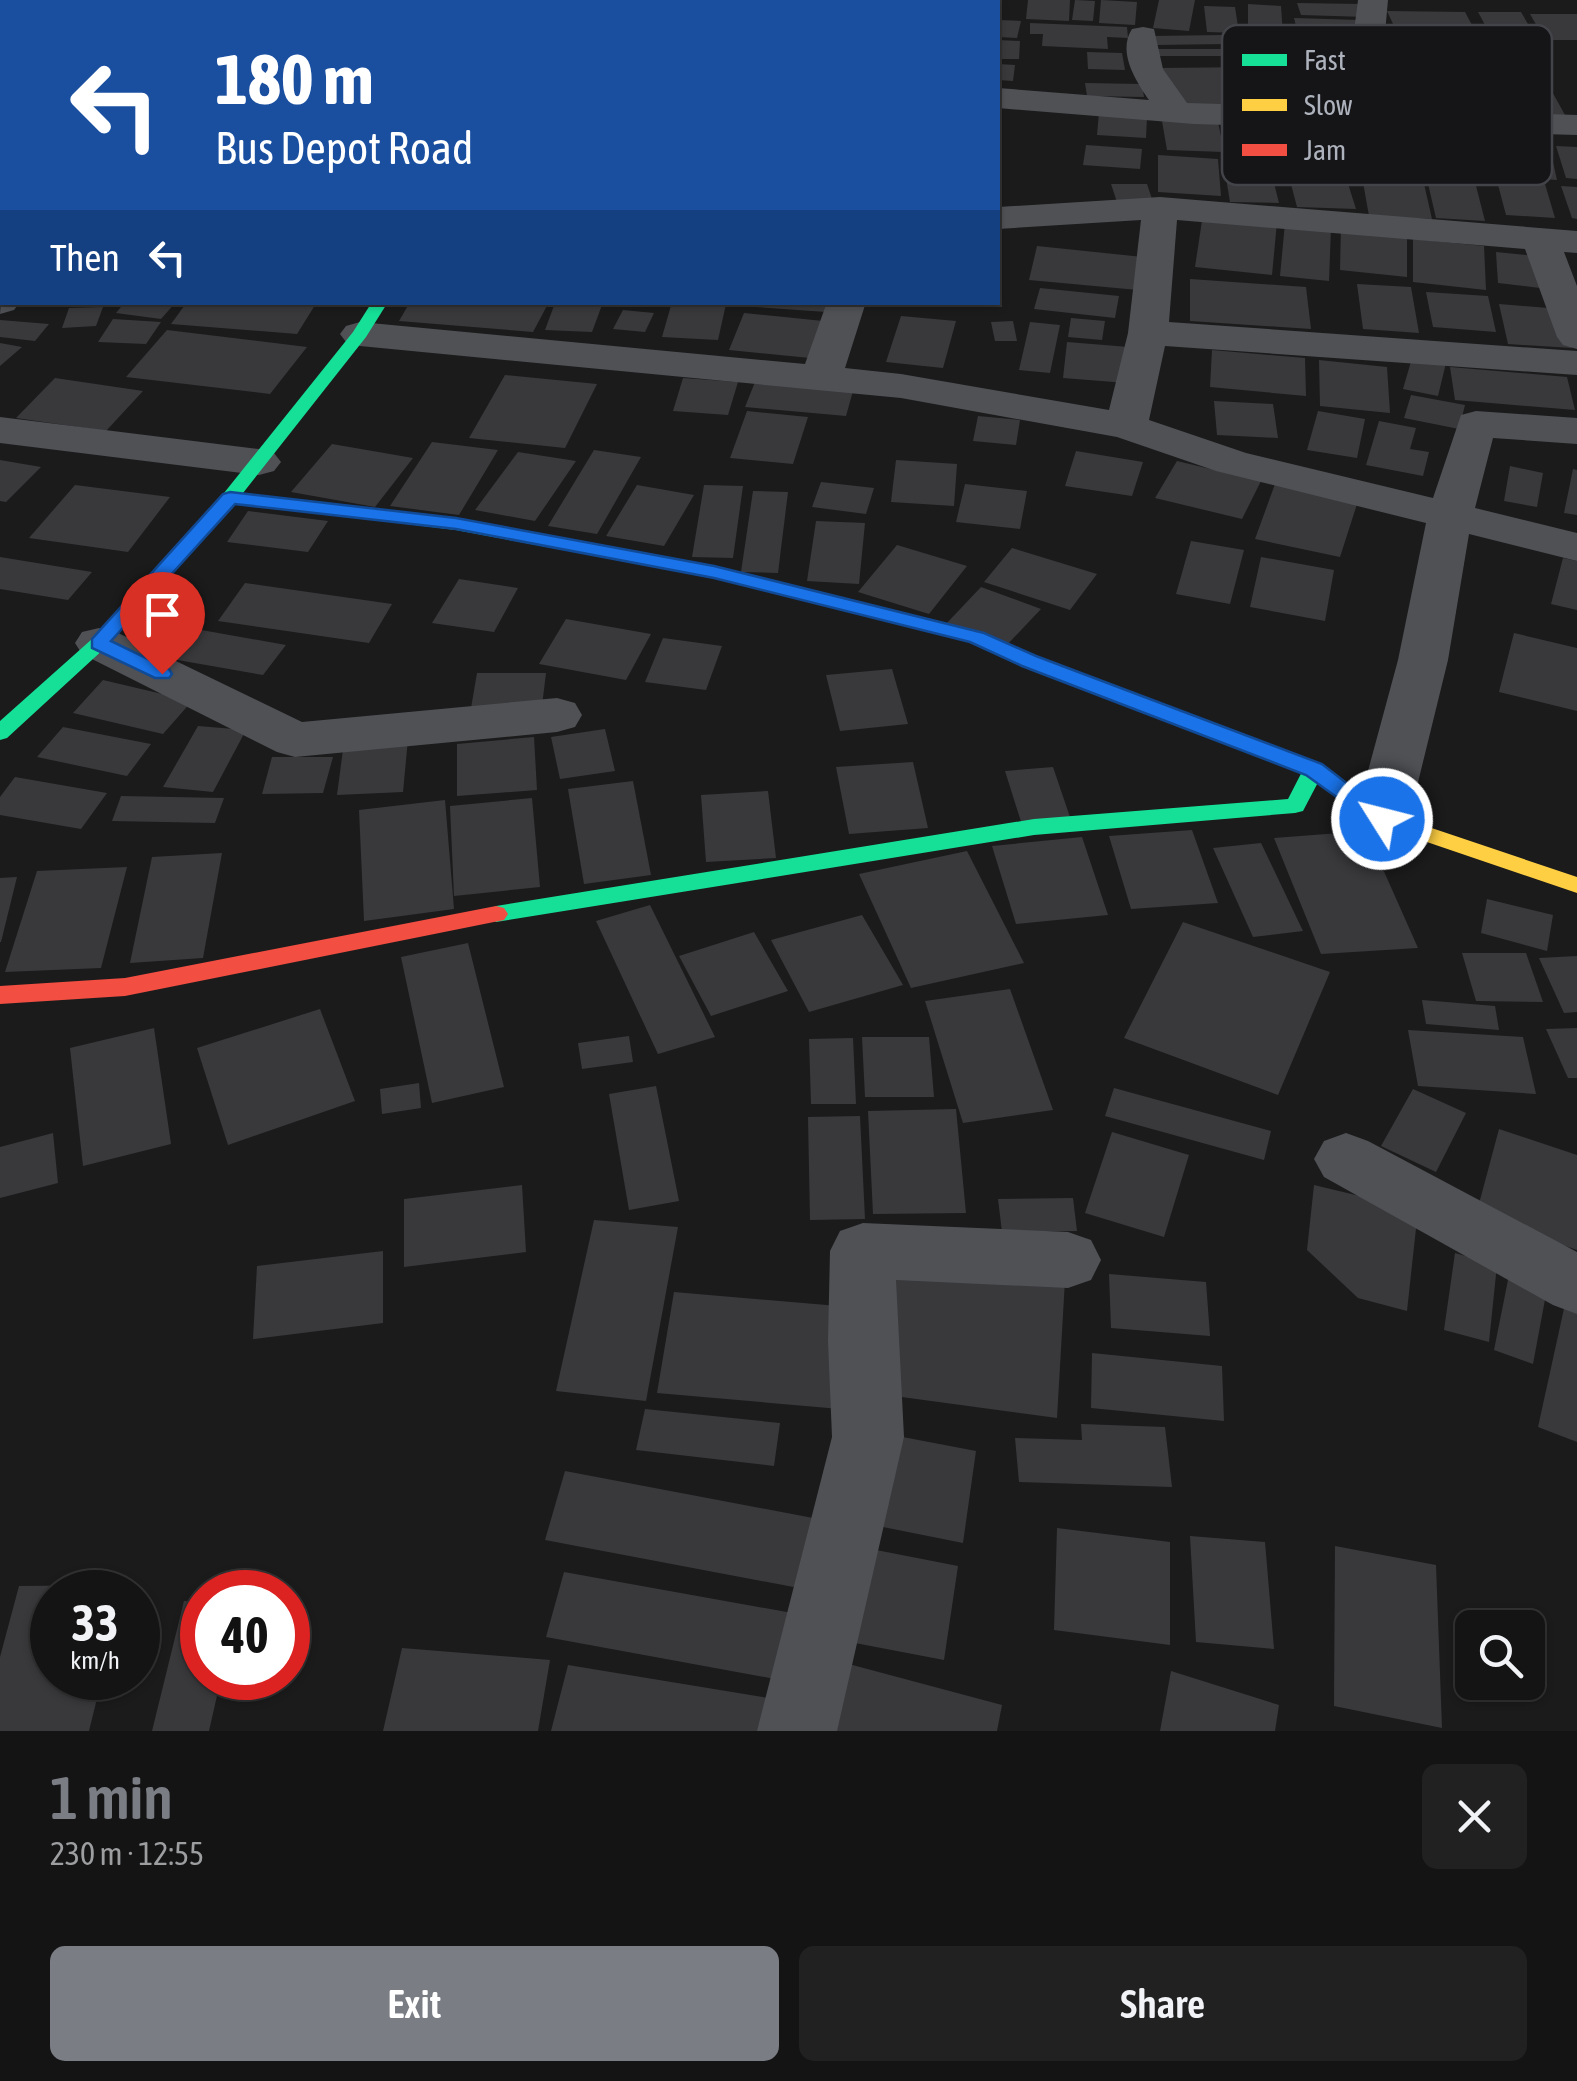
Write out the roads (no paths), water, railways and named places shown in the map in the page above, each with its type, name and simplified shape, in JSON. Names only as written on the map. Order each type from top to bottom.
[{"type":"street","points":[[1370,25],[1373,0]]},
{"type":"street","points":[[1143,36],[1142,57],[1148,78],[1176,112]]},
{"type":"street","points":[[1000,98],[1222,113]]},
{"type":"street","points":[[1552,123],[1577,124]]},
{"type":"street","points":[[1126,426],[1148,332],[1160,208]]},
{"type":"street","points":[[1000,218],[1160,208],[1559,242],[1577,337]]},
{"type":"street","points":[[820,378],[846,305]]},
{"type":"street","points":[[0,734],[99,643],[230,498],[370,318],[902,386],[1126,426],[1231,462],[1577,547]]},
{"type":"street","points":[[1148,332],[1577,363]]},
{"type":"street","points":[[1382,819],[1423,660],[1450,516],[1476,424],[1577,430]]},
{"type":"street","points":[[0,430],[259,462]]},
{"type":"street","points":[[230,498],[456,524],[714,572],[977,637],[1029,661],[1314,770],[1382,819],[1577,885]]},
{"type":"street","points":[[99,643],[295,740],[558,715]]},
{"type":"street","points":[[0,995],[125,987],[494,914],[1034,827],[1295,806],[1314,770]]},
{"type":"street","points":[[1346,1159],[1577,1285]]},
{"type":"street","points":[[797,1731],[868,1437],[862,1340],[863,1252],[1068,1260]]}]
